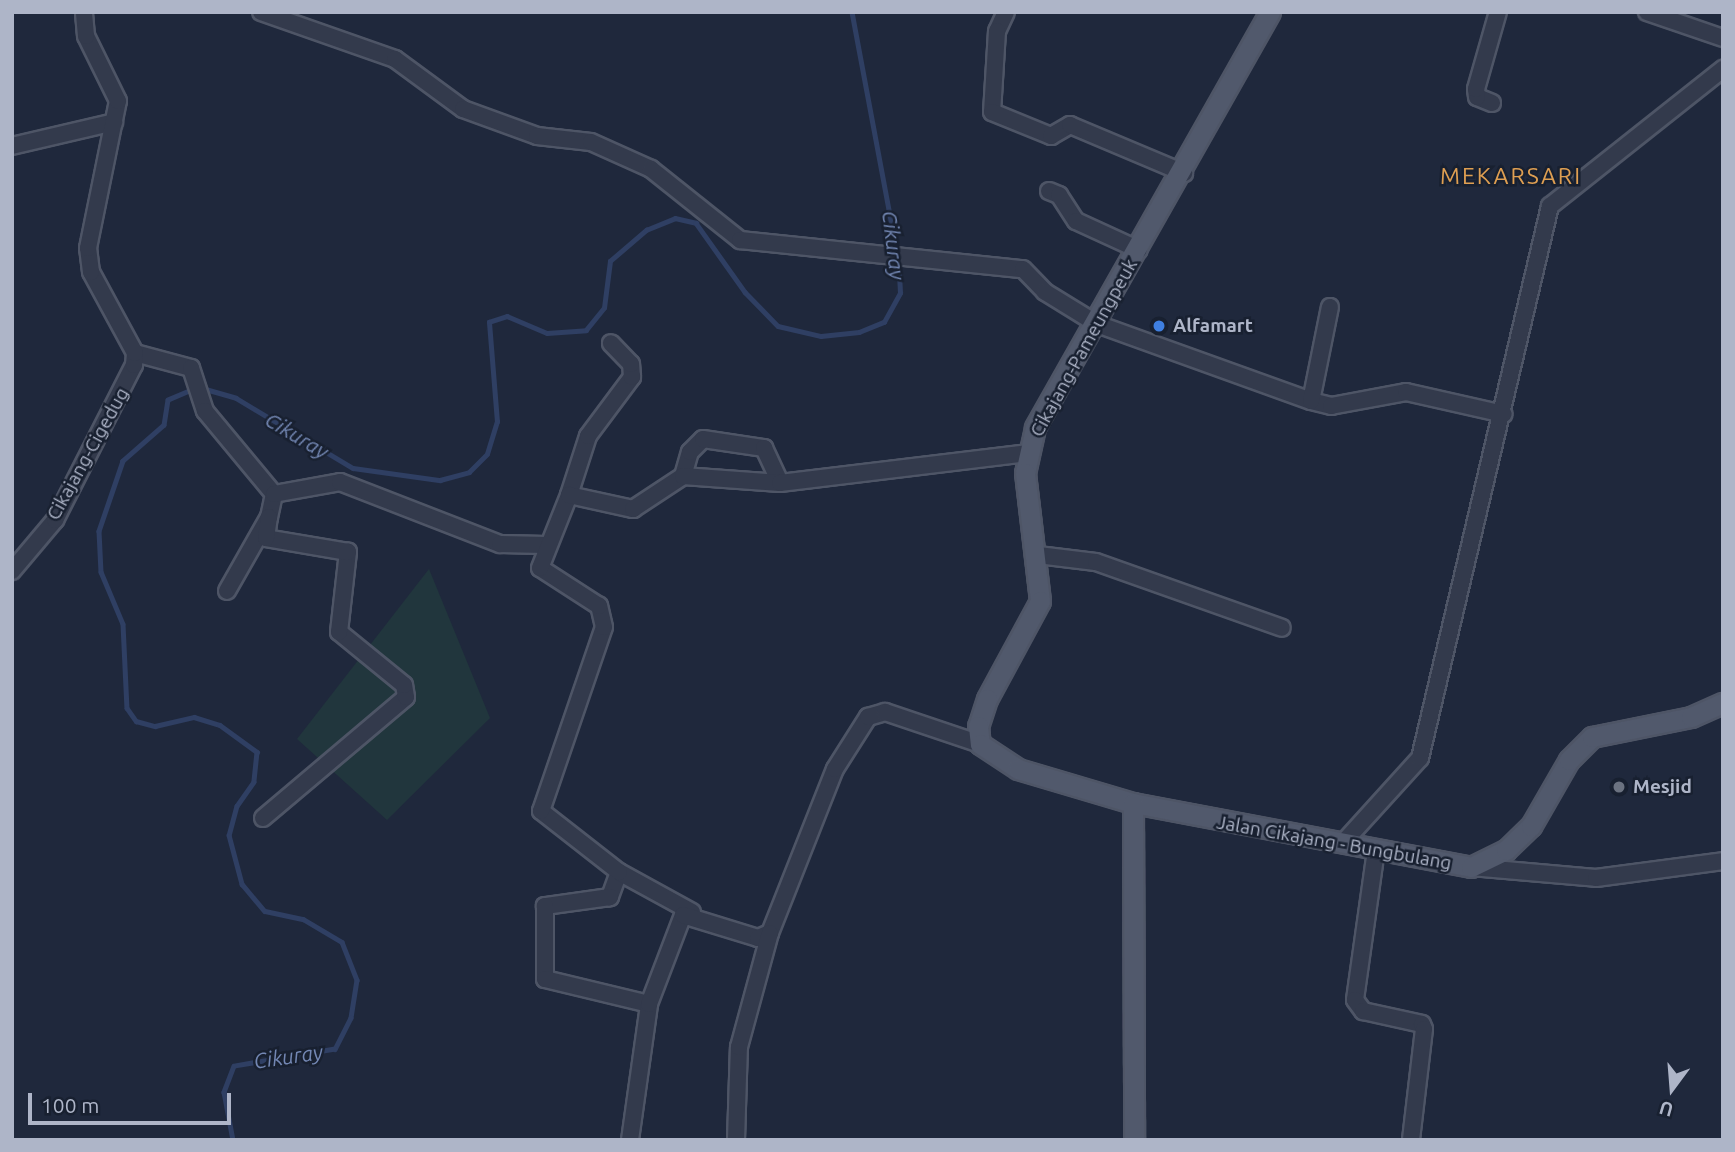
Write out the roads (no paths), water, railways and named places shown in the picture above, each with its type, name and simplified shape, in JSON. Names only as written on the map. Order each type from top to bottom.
[{"type":"main road","name":"Cikajang-Pameungpeuk","points":[[980,744],[978,726],[987,699],[1041,601],[1027,453],[1184,173],[1270,12]]},
{"type":"main road","name":"Jalan Cikajang - Bungbulang","points":[[1133,803],[1471,867],[1506,850],[1531,826],[1569,761],[1591,737],[1691,717],[1723,703]]},
{"type":"main road","points":[[980,744],[1018,769],[1133,803],[1134,1140]]},
{"type":"street","points":[[84,12],[86,36],[118,101],[88,248],[91,272],[135,353],[185,363],[195,380],[198,398],[274,494]]},
{"type":"street","points":[[261,12],[395,59],[463,109],[537,136],[592,142],[651,169],[740,240],[882,254],[913,262],[1023,269],[1045,292],[1097,324],[1311,401],[1331,406],[1406,392],[1504,414]]},
{"type":"street","points":[[1006,12],[997,31],[992,112],[1051,136],[1070,125],[1184,173]]},
{"type":"street","points":[[1492,103],[1477,97],[1476,89],[1498,12]]},
{"type":"street","points":[[1647,12],[1723,38]]},
{"type":"street","points":[[1342,844],[1420,758],[1504,414],[1550,206],[1723,69]]},
{"type":"street","points":[[12,146],[114,122]]},
{"type":"street","points":[[1049,191],[1059,195],[1076,221],[1139,250]]},
{"type":"street","points":[[1311,401],[1330,307]]},
{"type":"street","points":[[611,342],[631,363],[632,377],[588,436],[569,495],[546,545],[544,576],[599,606],[604,626],[541,811],[619,872],[692,912],[758,938],[770,933]]},
{"type":"street","name":"Cikajang-Cigedug","points":[[12,571],[55,520],[121,400],[135,353]]},
{"type":"street","points":[[683,476],[690,452],[703,439],[764,448],[780,483]]},
{"type":"street","points":[[569,495],[633,509],[683,476],[780,483],[1027,453]]},
{"type":"street","points":[[274,494],[340,482],[500,544],[546,545]]},
{"type":"street","points":[[263,818],[407,697],[404,685],[339,632],[348,552],[266,538],[274,494]]},
{"type":"street","points":[[227,591],[268,517]]},
{"type":"street","points":[[1038,555],[1096,562],[1282,628]]},
{"type":"street","points":[[736,1140],[739,1047],[770,933],[835,769],[868,717],[885,712],[980,744]]},
{"type":"street","points":[[1376,850],[1355,1000],[1363,1011],[1424,1029],[1411,1140]]},
{"type":"street","points":[[1471,867],[1596,878],[1723,861]]},
{"type":"street","points":[[619,872],[610,897],[545,906],[545,979],[649,1004]]},
{"type":"street","points":[[630,1140],[649,1004],[675,925],[692,912]]},
{"type":"waterway","name":"Cikuray","points":[[852,12],[897,252]]},
{"type":"waterway","name":"Cikuray","points":[[202,388],[236,398],[353,468],[440,480],[469,472],[487,454],[497,422],[489,322],[507,316],[547,333],[586,330],[604,308],[610,261],[646,230],[675,218],[696,223],[745,292],[778,326],[821,336],[859,332],[884,322],[900,293],[898,260]]},
{"type":"waterway","name":"Cikuray","points":[[194,389],[168,400],[164,425],[123,461],[99,531],[101,572],[123,624],[127,708],[136,721],[155,726],[194,717],[220,725],[257,752],[254,782],[237,806],[229,835],[242,884],[265,911],[303,919],[342,942],[357,980],[351,1018],[335,1049],[234,1066],[224,1092],[233,1140]]},
{"type":"place","name":"Alfamart","points":[[1159,326]]},
{"type":"place","name":"Mesjid","points":[[1619,787]]},
{"type":"district","name":"MEKARSARI","points":[[1511,176]]}]
